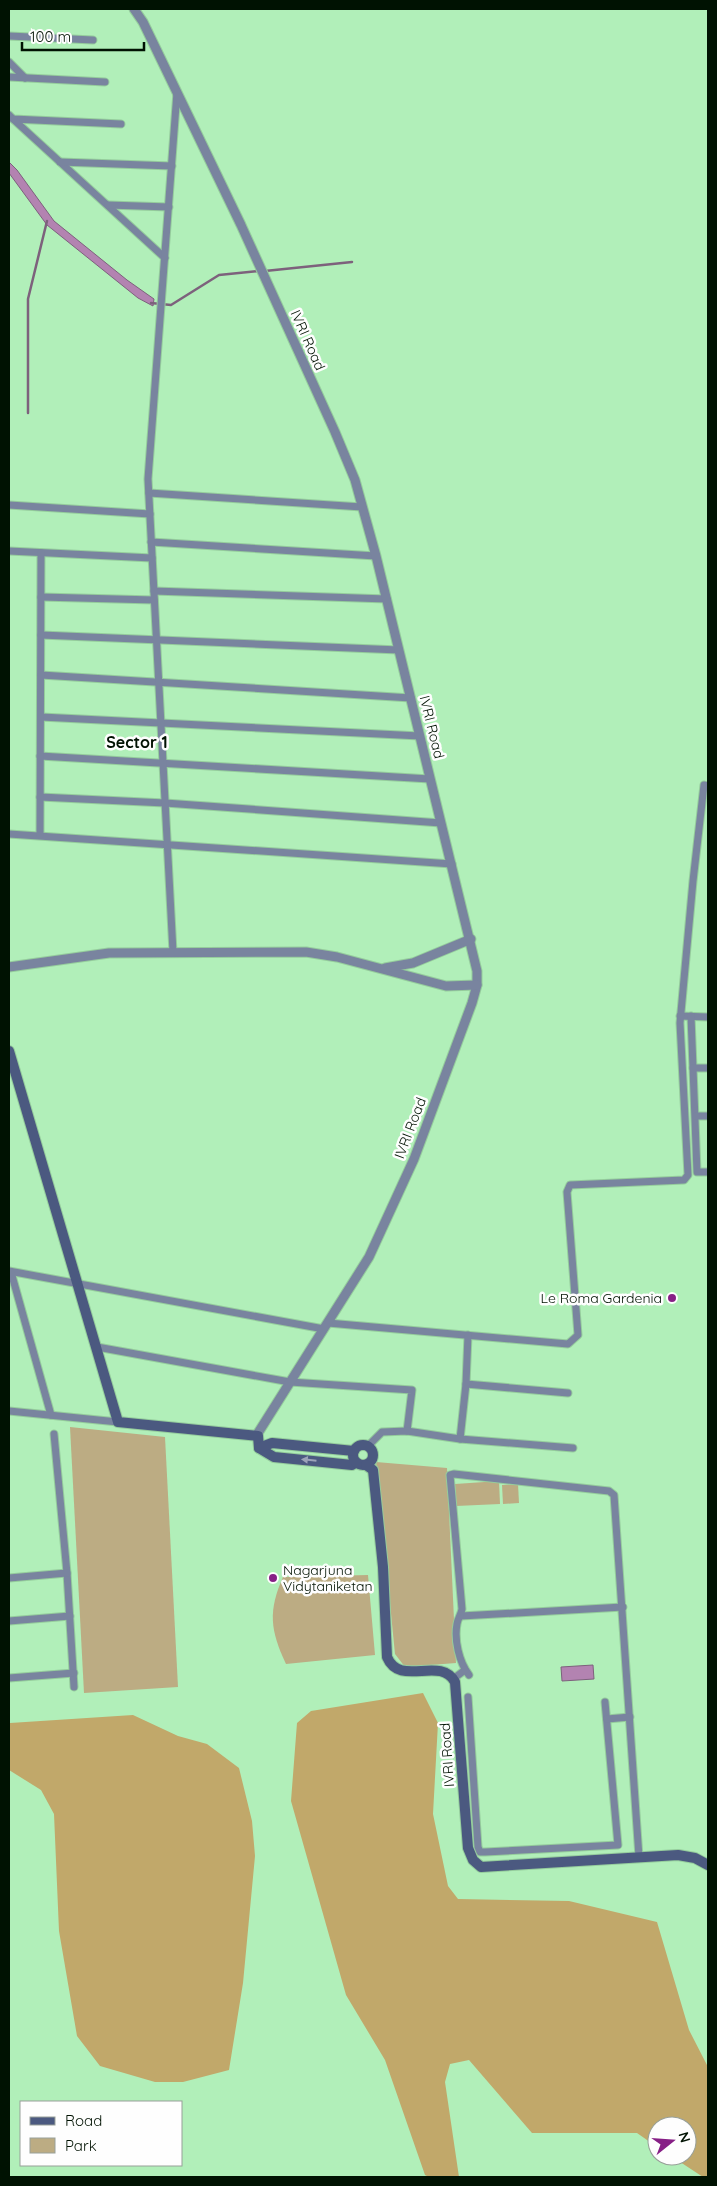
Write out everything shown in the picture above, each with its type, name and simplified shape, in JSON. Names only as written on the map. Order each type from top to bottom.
[{"type":"main road","points":[[9,1051],[118,1422],[258,1436],[259,1448]]},
{"type":"main road","points":[[272,1443],[354,1451],[361,1445],[368,1446],[372,1450],[373,1457],[352,1465],[274,1457],[259,1448],[272,1443]]},
{"type":"main road","points":[[354,1451],[354,1458],[373,1470],[383,1567],[387,1656],[392,1666],[401,1671],[441,1670],[453,1678]]},
{"type":"main road","name":"IVRI Road","points":[[453,1678],[456,1686],[466,1750],[468,1848],[473,1860],[481,1866],[678,1855],[695,1858],[708,1865]]},
{"type":"street","name":"IVRI Road","points":[[134,9],[143,22],[241,225],[355,480],[376,556],[430,780],[471,939],[477,971],[478,985],[414,1159],[370,1257],[258,1432],[258,1436]]},
{"type":"street","points":[[9,36],[93,40]]},
{"type":"street","points":[[9,62],[25,78]]},
{"type":"street","points":[[9,77],[105,82]]},
{"type":"street","points":[[173,952],[148,479],[177,92]]},
{"type":"street","points":[[11,117],[121,124]]},
{"type":"street","points":[[11,117],[165,258]]},
{"type":"street","points":[[60,162],[172,166]]},
{"type":"street","points":[[108,205],[169,207]]},
{"type":"street","points":[[149,493],[362,507]]},
{"type":"street","points":[[9,505],[150,514]]},
{"type":"street","points":[[151,542],[376,556]]},
{"type":"street","points":[[9,551],[152,558]]},
{"type":"street","points":[[40,835],[41,553]]},
{"type":"street","points":[[154,591],[386,599]]},
{"type":"street","points":[[41,597],[154,600]]},
{"type":"street","points":[[41,635],[399,650]]},
{"type":"street","points":[[41,674],[411,698]]},
{"type":"street","points":[[40,718],[161,722],[420,736]]},
{"type":"street","points":[[40,756],[430,780]]},
{"type":"street","points":[[51,1415],[10,1272],[326,1326],[468,1335],[568,1344],[578,1335],[568,1192],[570,1185],[684,1180],[688,1175],[680,1016],[704,785],[708,786]]},
{"type":"street","points":[[40,797],[165,803],[441,823]]},
{"type":"street","points":[[9,834],[452,864]]},
{"type":"street","points":[[380,968],[415,962],[471,939]]},
{"type":"street","points":[[9,967],[109,954],[306,952],[338,957],[446,986],[478,985]]},
{"type":"street","points":[[415,962],[417,978]]},
{"type":"street","points":[[680,1016],[708,1017]]},
{"type":"street","points":[[691,1016],[697,1172],[708,1172]]},
{"type":"street","points":[[693,1068],[708,1068]]},
{"type":"street","points":[[696,1116],[708,1116]]},
{"type":"street","points":[[460,1439],[466,1384],[468,1335]]},
{"type":"street","points":[[96,1347],[290,1382],[412,1390],[407,1431]]},
{"type":"street","points":[[466,1384],[568,1394]]},
{"type":"street","points":[[9,1411],[118,1422]]},
{"type":"street","points":[[368,1446],[382,1432],[407,1431],[460,1439],[573,1448]]},
{"type":"street","points":[[54,1434],[67,1573],[74,1686]]},
{"type":"street","points":[[453,1678],[467,1673],[457,1644],[458,1621],[462,1616],[450,1475],[609,1492],[614,1496],[639,1857]]},
{"type":"street","points":[[9,1578],[67,1573]]},
{"type":"street","points":[[462,1616],[623,1607]]},
{"type":"street","points":[[9,1621],[70,1616]]},
{"type":"street","points":[[9,1678],[74,1673]]},
{"type":"street","points":[[468,1697],[466,1750],[480,1852],[618,1845],[605,1702]]},
{"type":"street","points":[[607,1719],[630,1717]]},
{"type":"green space","points":[[70,1427],[165,1437],[178,1687],[84,1693]]},
{"type":"green space","points":[[376,1462],[447,1468],[456,1663],[405,1667],[395,1654]]},
{"type":"green space","points":[[499,1481],[500,1504],[456,1506],[455,1484]]},
{"type":"green space","points":[[518,1484],[519,1503],[503,1504],[502,1485]]},
{"type":"green space","points":[[368,1575],[375,1655],[286,1664],[277,1641],[273,1620],[275,1600],[283,1577]]},
{"type":"shaded area","points":[[9,162],[17,170],[54,221],[127,280],[154,299],[153,306],[138,298],[47,225],[9,173]]},
{"type":"shaded area","points":[[593,1665],[594,1679],[562,1681],[561,1667]]},
{"type":"shaded area","points":[[423,1693],[438,1723],[433,1814],[448,1886],[458,1899],[569,1901],[657,1922],[689,2030],[708,2067],[708,2177],[703,2177],[686,2166],[697,2166],[697,2116],[647,2116],[647,2140],[637,2133],[532,2133],[469,2060],[450,2064],[445,2082],[459,2177],[429,2177],[425,2175],[385,2060],[346,1995],[291,1801],[297,1723],[311,1711]]},
{"type":"shaded area","points":[[133,1715],[178,1736],[207,1744],[239,1768],[252,1821],[255,1856],[243,1983],[229,2070],[183,2082],[155,2082],[100,2066],[77,2036],[59,1931],[54,1814],[41,1790],[9,1770],[10,1723]]},
{"type":"waterway","points":[[28,413],[28,299],[47,221]]},
{"type":"waterway","points":[[265,271],[352,262]]},
{"type":"waterway","points":[[151,303],[171,305],[219,275],[259,271]]},
{"type":"place","name":"Le Roma Gardenia","points":[[672,1298]]},
{"type":"place","name":"Nagarjuna Vidytaniketan","points":[[273,1578]]},
{"type":"district","name":"Sector 1","points":[[137,742]]}]
